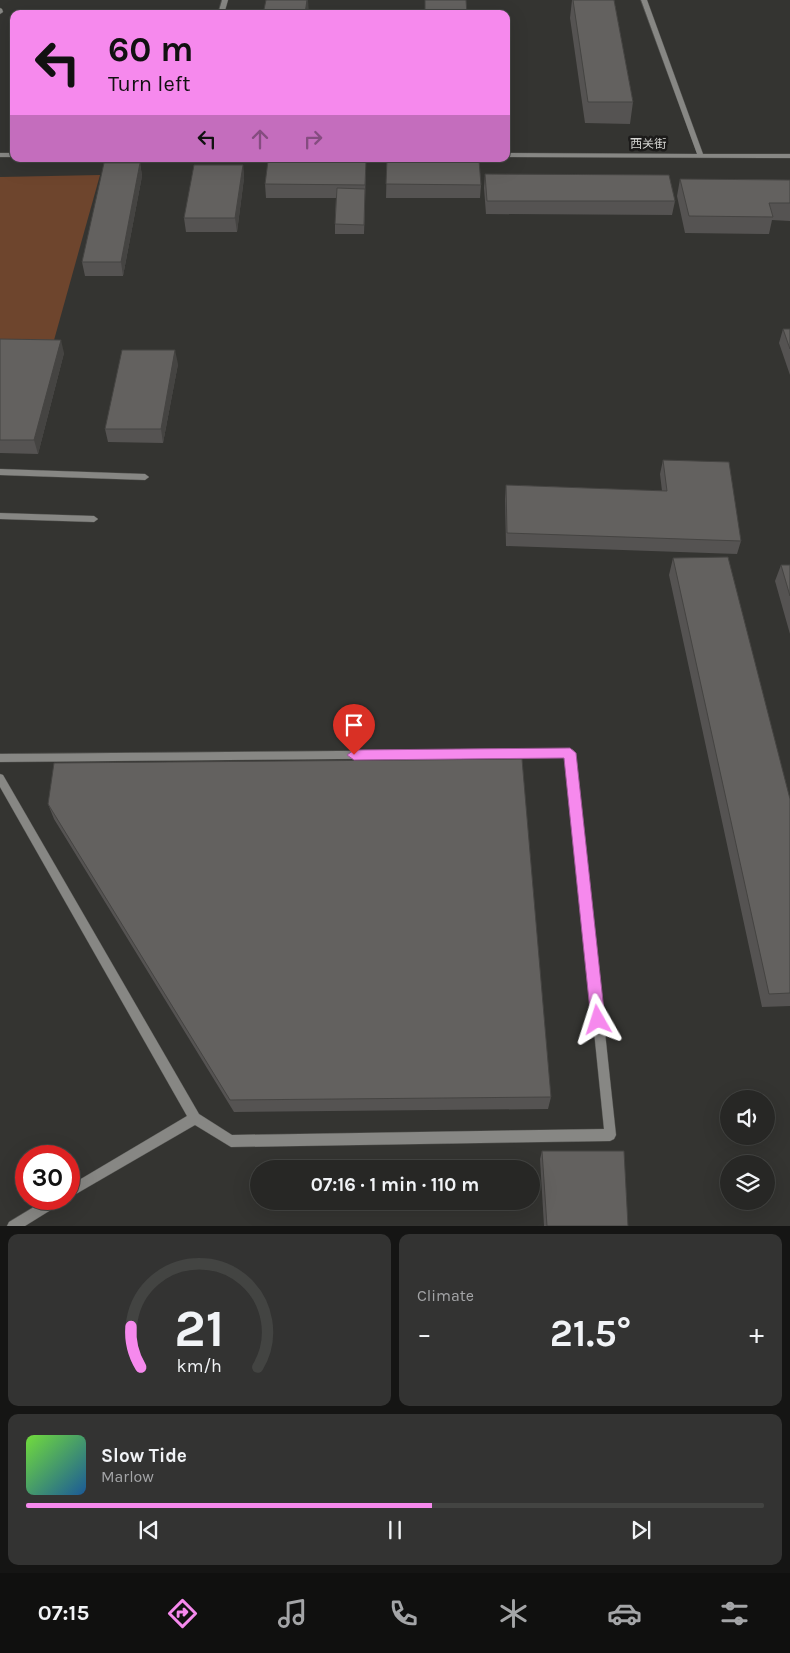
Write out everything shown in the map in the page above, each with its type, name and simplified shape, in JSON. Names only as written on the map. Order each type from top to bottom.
[{"type":"street","points":[[644,0],[701,156]]},
{"type":"street","name":"西关街","points":[[510,155],[790,156]]},
{"type":"street","points":[[0,472],[145,477]]},
{"type":"street","points":[[0,516],[94,519]]},
{"type":"street","points":[[0,758],[570,753],[610,1135],[231,1141],[195,1118],[0,778]]},
{"type":"street","points":[[80,1186],[195,1118]]},
{"type":"street","points":[[13,1226],[40,1210]]},
{"type":"shaded area","points":[[100,175],[51,351],[0,351],[0,177]]},
{"type":"building","points":[[266,0],[307,0],[306,10],[264,10]]},
{"type":"building","points":[[425,0],[466,0],[467,10],[425,10]]},
{"type":"building","points":[[573,0],[614,0],[633,102],[588,102]]},
{"type":"building","points":[[268,162],[366,162],[365,185],[265,184]]},
{"type":"building","points":[[387,162],[479,162],[481,185],[386,184]]},
{"type":"building","points":[[104,163],[140,163],[121,262],[82,262]]},
{"type":"building","points":[[194,165],[243,165],[235,218],[184,218]]},
{"type":"building","points":[[485,174],[669,175],[675,201],[487,201]]},
{"type":"building","points":[[680,179],[790,180],[790,203],[769,203],[773,217],[689,216]]},
{"type":"building","points":[[337,188],[365,189],[364,225],[335,224]]},
{"type":"building","points":[[783,329],[790,329],[790,349]]},
{"type":"building","points":[[0,339],[61,340],[34,440],[0,440]]},
{"type":"building","points":[[122,350],[175,350],[161,429],[105,429]]},
{"type":"building","points":[[663,460],[729,462],[741,541],[507,533],[506,485],[667,491]]},
{"type":"building","points":[[728,557],[790,799],[790,993],[769,994],[673,558]]},
{"type":"building","points":[[781,565],[790,565],[790,596]]},
{"type":"building","points":[[522,759],[551,1097],[230,1100],[48,804],[54,763]]},
{"type":"building","points":[[542,1151],[624,1151],[628,1226],[547,1226]]},
{"type":"route","points":[[354,755],[570,753],[598,1020]]}]
